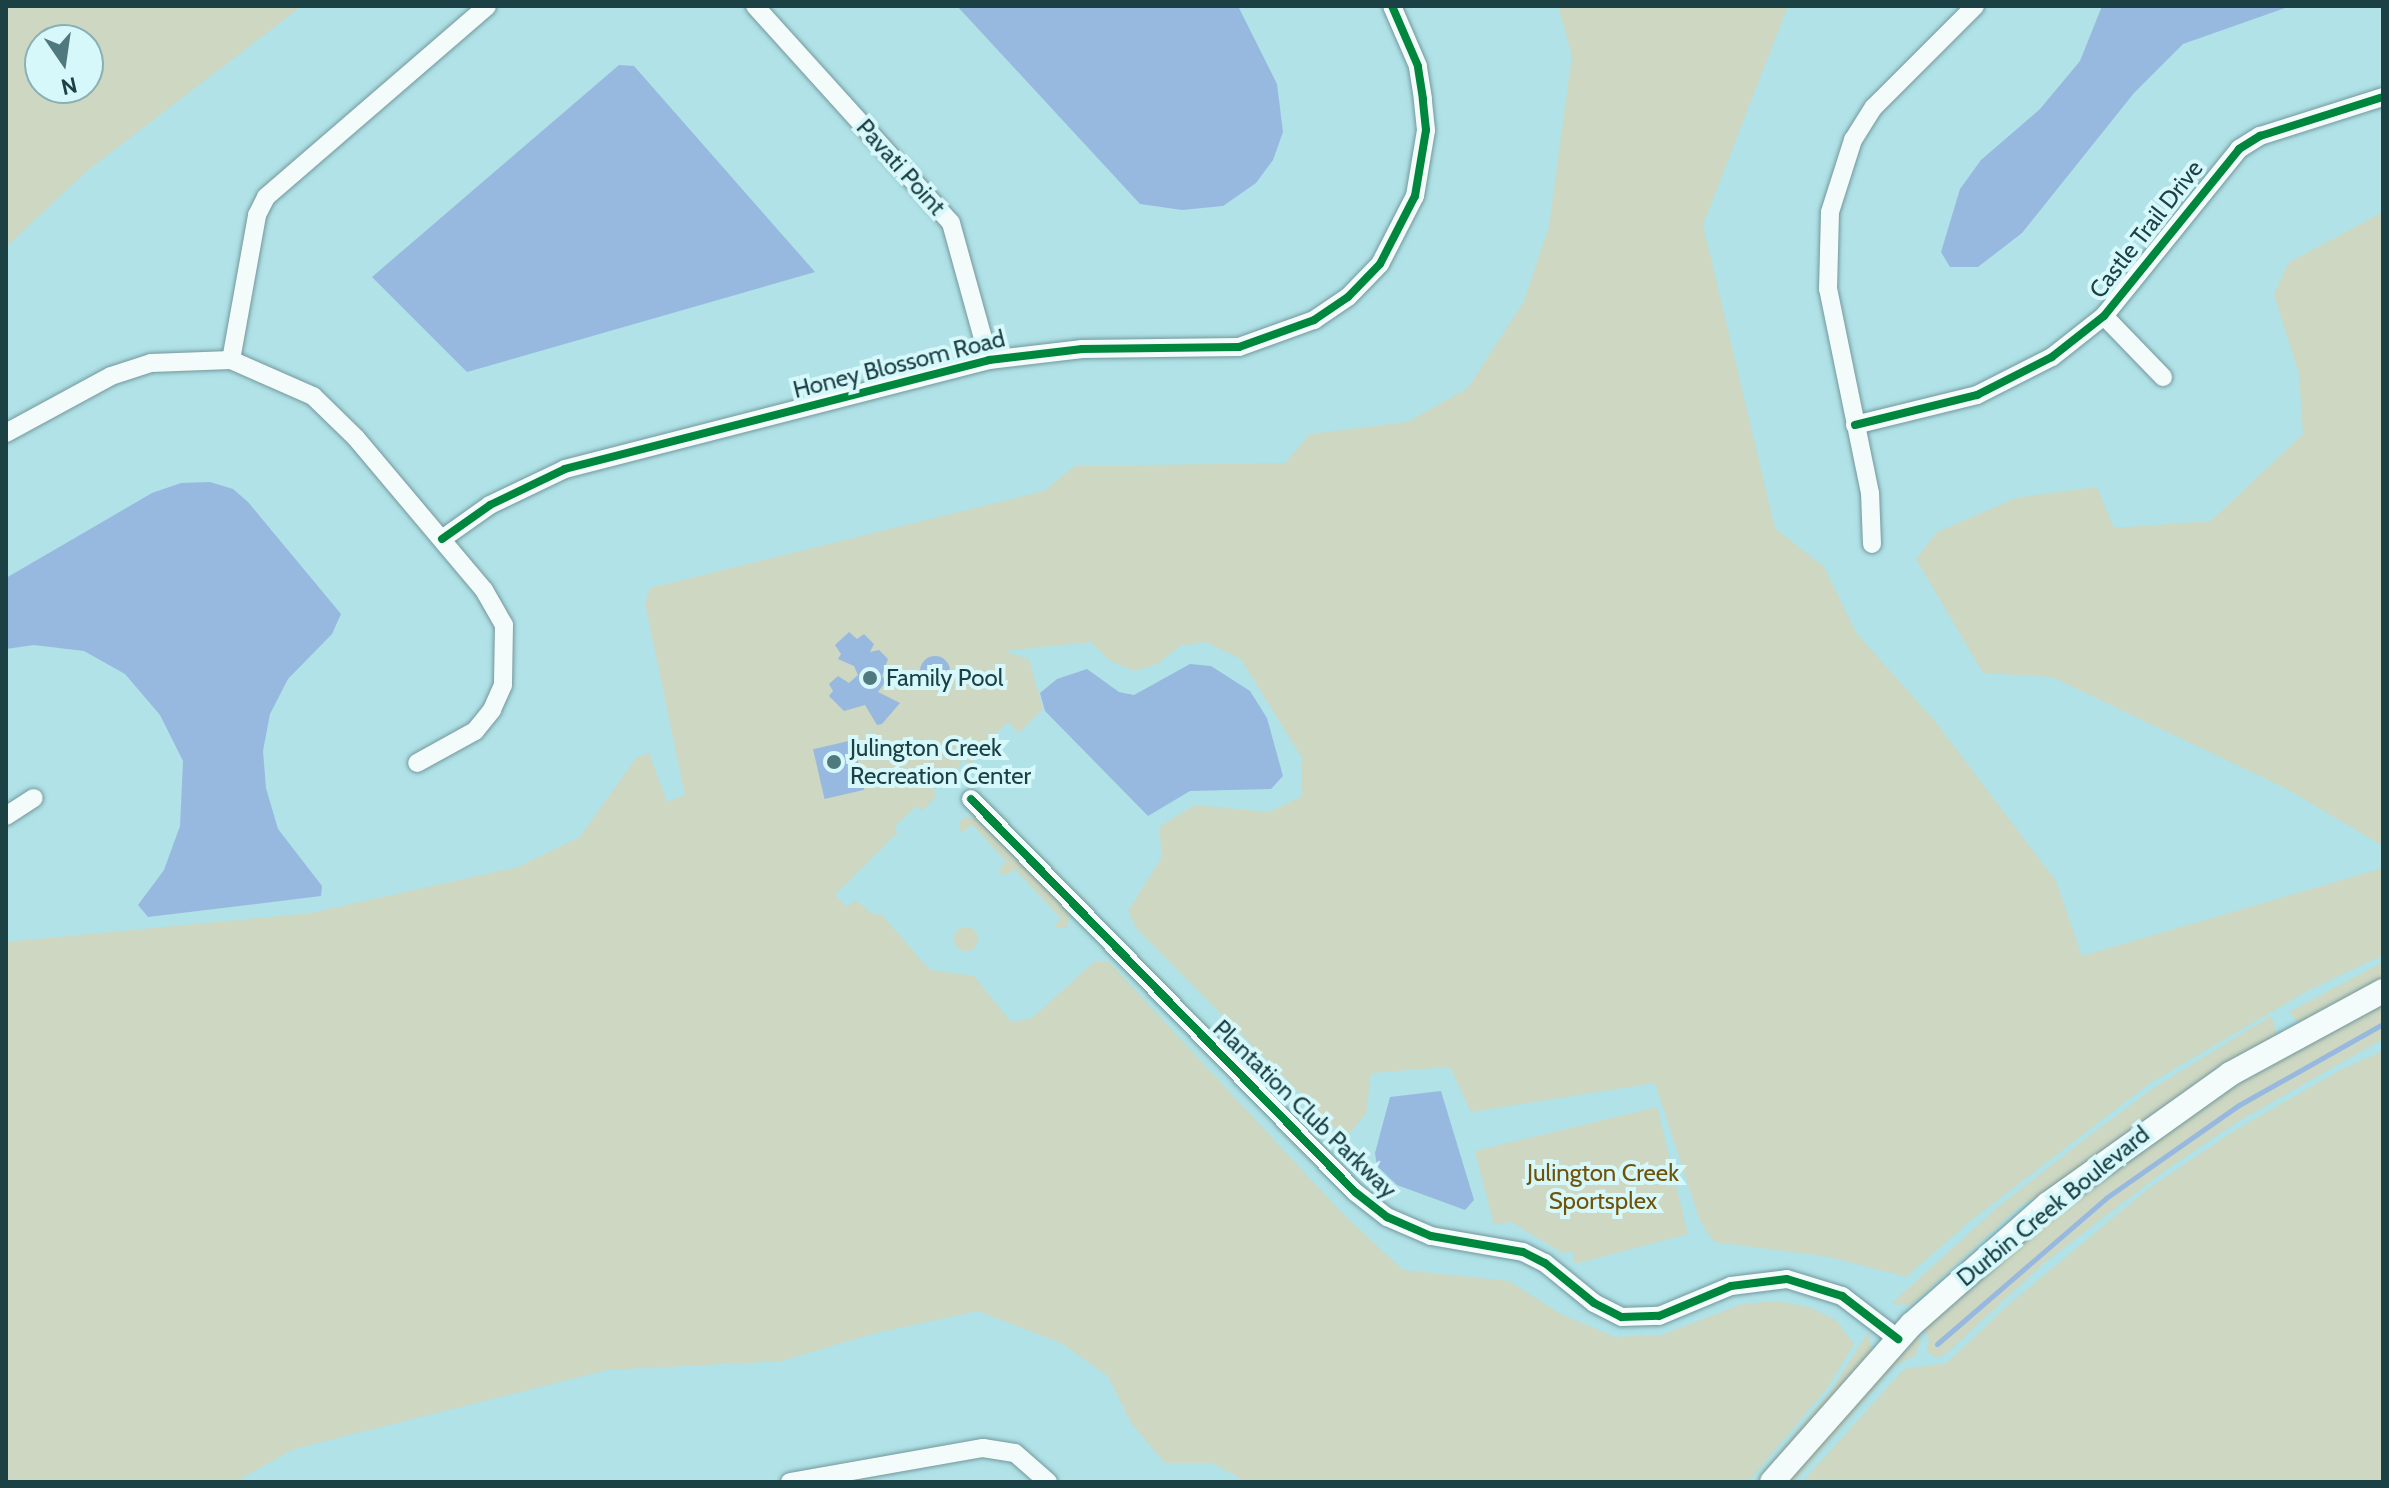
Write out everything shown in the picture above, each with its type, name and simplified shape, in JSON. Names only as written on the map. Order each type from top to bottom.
[{"type":"street","points":[[231,360],[257,215],[266,197],[487,6]]},
{"type":"street","name":"Pavati Point","points":[[755,6],[951,223],[989,360]]},
{"type":"street","name":"Honey Blossom Road","points":[[442,539],[490,505],[565,469],[989,360],[1082,349],[1239,347],[1284,335],[1348,297],[1399,234],[1415,196],[1426,130],[1418,66],[1392,6]]},
{"type":"street","points":[[1872,544],[1871,501],[1825,246],[1839,174],[1874,107],[1975,6]]},
{"type":"street","name":"Castle Trail Drive","points":[[1855,425],[1935,407],[2012,380],[2104,316],[2239,149],[2260,136],[2383,97]]},
{"type":"street","points":[[2104,316],[2163,377]]},
{"type":"street","points":[[6,433],[111,376],[151,363],[231,360],[313,396],[442,539],[484,590],[504,625],[503,685],[475,731],[417,763]]},
{"type":"street","points":[[6,816],[34,798]]},
{"type":"street","name":"Plantation Club Parkway","points":[[971,799],[1355,1192],[1387,1217],[1431,1236],[1523,1252],[1545,1263],[1594,1303],[1622,1317],[1659,1316],[1731,1286],[1787,1279],[1842,1296],[1898,1339]]},
{"type":"street","name":"Durbin Creek Boulevard","points":[[1772,1482],[1898,1339],[1986,1256],[2109,1156],[2230,1074],[2383,991]]},
{"type":"street","points":[[790,1482],[983,1448],[1015,1453],[1048,1482]]},
{"type":"green space","points":[[6,6],[302,6],[88,170],[6,247]]},
{"type":"green space","points":[[1558,6],[1788,6],[1703,225],[1775,528],[1824,567],[1857,634],[1934,720],[2056,881],[2082,956],[2383,868],[2383,955],[2309,990],[2150,1083],[1969,1222],[1906,1277],[1830,1257],[1714,1242],[1700,1221],[1655,1083],[1471,1112],[1450,1067],[1371,1073],[1366,1114],[1345,1138],[1136,928],[1128,911],[1162,857],[1159,827],[1195,805],[1269,812],[1301,797],[1302,758],[1241,659],[1205,642],[1180,646],[1157,664],[1135,671],[1110,661],[1091,642],[1003,651],[1029,659],[1043,709],[1019,733],[1008,722],[970,765],[963,759],[951,780],[932,791],[937,796],[922,811],[916,806],[894,827],[898,832],[835,895],[847,907],[855,900],[874,915],[880,913],[930,970],[974,976],[1011,1022],[1032,1018],[1095,961],[1108,961],[1343,1214],[1403,1270],[1509,1281],[1561,1314],[1615,1337],[1661,1335],[1742,1304],[1776,1301],[1809,1307],[1836,1320],[1854,1344],[1828,1387],[1748,1482],[1247,1482],[1212,1463],[1165,1463],[1131,1423],[1108,1376],[1061,1343],[978,1311],[876,1333],[781,1361],[607,1370],[294,1449],[235,1482],[6,1482],[6,942],[311,913],[518,867],[580,837],[636,758],[649,753],[667,802],[685,795],[645,603],[650,588],[1044,491],[1075,466],[1285,463],[1310,434],[1408,422],[1468,388],[1524,301],[1549,226],[1572,55]]},
{"type":"green space","points":[[2383,212],[2383,846],[2285,788],[2052,677],[1983,673],[1916,559],[1937,532],[2016,498],[2097,487],[2114,528],[2211,521],[2303,434],[2299,374],[2274,295],[2288,263]]},
{"type":"green space","points":[[965,817],[979,819],[1064,905],[1070,914],[1067,928],[1054,927],[1061,918],[1014,869],[1006,876],[998,871],[1006,861],[972,825],[961,833],[959,823]]},
{"type":"green space","points":[[966,927],[974,931],[978,939],[974,947],[966,951],[958,947],[954,939],[958,931]]},
{"type":"green space","points":[[2383,962],[2383,983],[2311,1019],[2298,1022],[2289,1012]]},
{"type":"green space","points":[[2383,1004],[2383,1039],[2234,1124],[2163,1172],[2043,1264],[1946,1354],[1937,1358],[1927,1352],[1929,1338],[1921,1328],[2112,1165],[2272,1060]]},
{"type":"green space","points":[[2271,1016],[2277,1034],[2267,1044],[2054,1188],[2022,1204],[1911,1305],[1891,1304],[1999,1206],[2089,1136],[2155,1087]]},
{"type":"green space","points":[[2383,1051],[2383,1482],[1802,1482],[1904,1369],[1947,1363],[2008,1305],[2148,1189],[2232,1132],[2344,1068]]},
{"type":"green space","name":"Julington Creek Sportsplex","points":[[1657,1107],[1688,1234],[1575,1264],[1572,1251],[1563,1253],[1511,1222],[1494,1225],[1475,1151]]},
{"type":"green space","points":[[1868,1332],[1872,1352],[1763,1482],[1754,1482],[1833,1388]]},
{"type":"green space","points":[[1917,1333],[1921,1338],[1916,1355],[1895,1366],[1794,1482],[1784,1482]]},
{"type":"water","points":[[957,6],[1238,6],[1277,84],[1283,132],[1273,160],[1256,183],[1223,206],[1182,210],[1140,204]]},
{"type":"water","points":[[2102,6],[2291,6],[2183,44],[2134,93],[2022,233],[1978,267],[1950,267],[1941,252],[1960,189],[1981,160],[2040,109],[2080,61]]},
{"type":"water","points":[[619,65],[634,66],[815,272],[467,372],[372,277]]},
{"type":"water","points":[[210,482],[233,489],[248,502],[341,614],[332,634],[288,679],[270,714],[263,751],[266,788],[278,829],[322,886],[321,896],[148,917],[138,905],[164,870],[180,826],[183,761],[160,715],[125,674],[84,651],[34,645],[6,649],[6,578],[152,493],[181,483]]},
{"type":"water","name":"Family Pool","points":[[849,632],[857,639],[864,634],[874,644],[870,652],[879,650],[888,659],[882,676],[886,681],[878,692],[900,703],[882,724],[877,725],[865,705],[844,711],[829,696],[833,691],[829,684],[838,676],[849,683],[858,675],[854,666],[838,659],[841,654],[835,645]]},
{"type":"water","points":[[935,656],[946,660],[950,671],[946,682],[935,686],[924,682],[920,671],[924,660]]},
{"type":"water","points":[[1190,664],[1211,666],[1250,691],[1267,718],[1283,776],[1271,789],[1190,791],[1148,816],[1045,711],[1040,693],[1057,679],[1087,669],[1119,692],[1134,695]]},
{"type":"water","points":[[853,740],[864,790],[825,799],[813,749]]},
{"type":"water","points":[[1441,1091],[1474,1200],[1465,1210],[1397,1185],[1377,1166],[1375,1153],[1390,1097]]},
{"type":"waterway","points":[[1937,1344],[2106,1198],[2239,1105],[2383,1024]]},
{"type":"cycle path","points":[[442,539],[490,505],[565,469],[989,360],[1082,349],[1239,347],[1314,320],[1348,297],[1380,264],[1415,196],[1426,130],[1423,99],[1418,66],[1392,6]]},
{"type":"cycle path","points":[[1855,425],[1977,395],[2052,357],[2104,316],[2239,149],[2260,136],[2383,97]]},
{"type":"cycle path","points":[[971,799],[1355,1192],[1387,1217],[1431,1236],[1523,1252],[1545,1263],[1594,1303],[1622,1317],[1659,1316],[1731,1286],[1787,1279],[1842,1296],[1898,1339]]},
{"type":"place","name":"Family Pool","points":[[870,678]]},
{"type":"place","name":"Julington Creek Recreation Center","points":[[834,762]]}]
